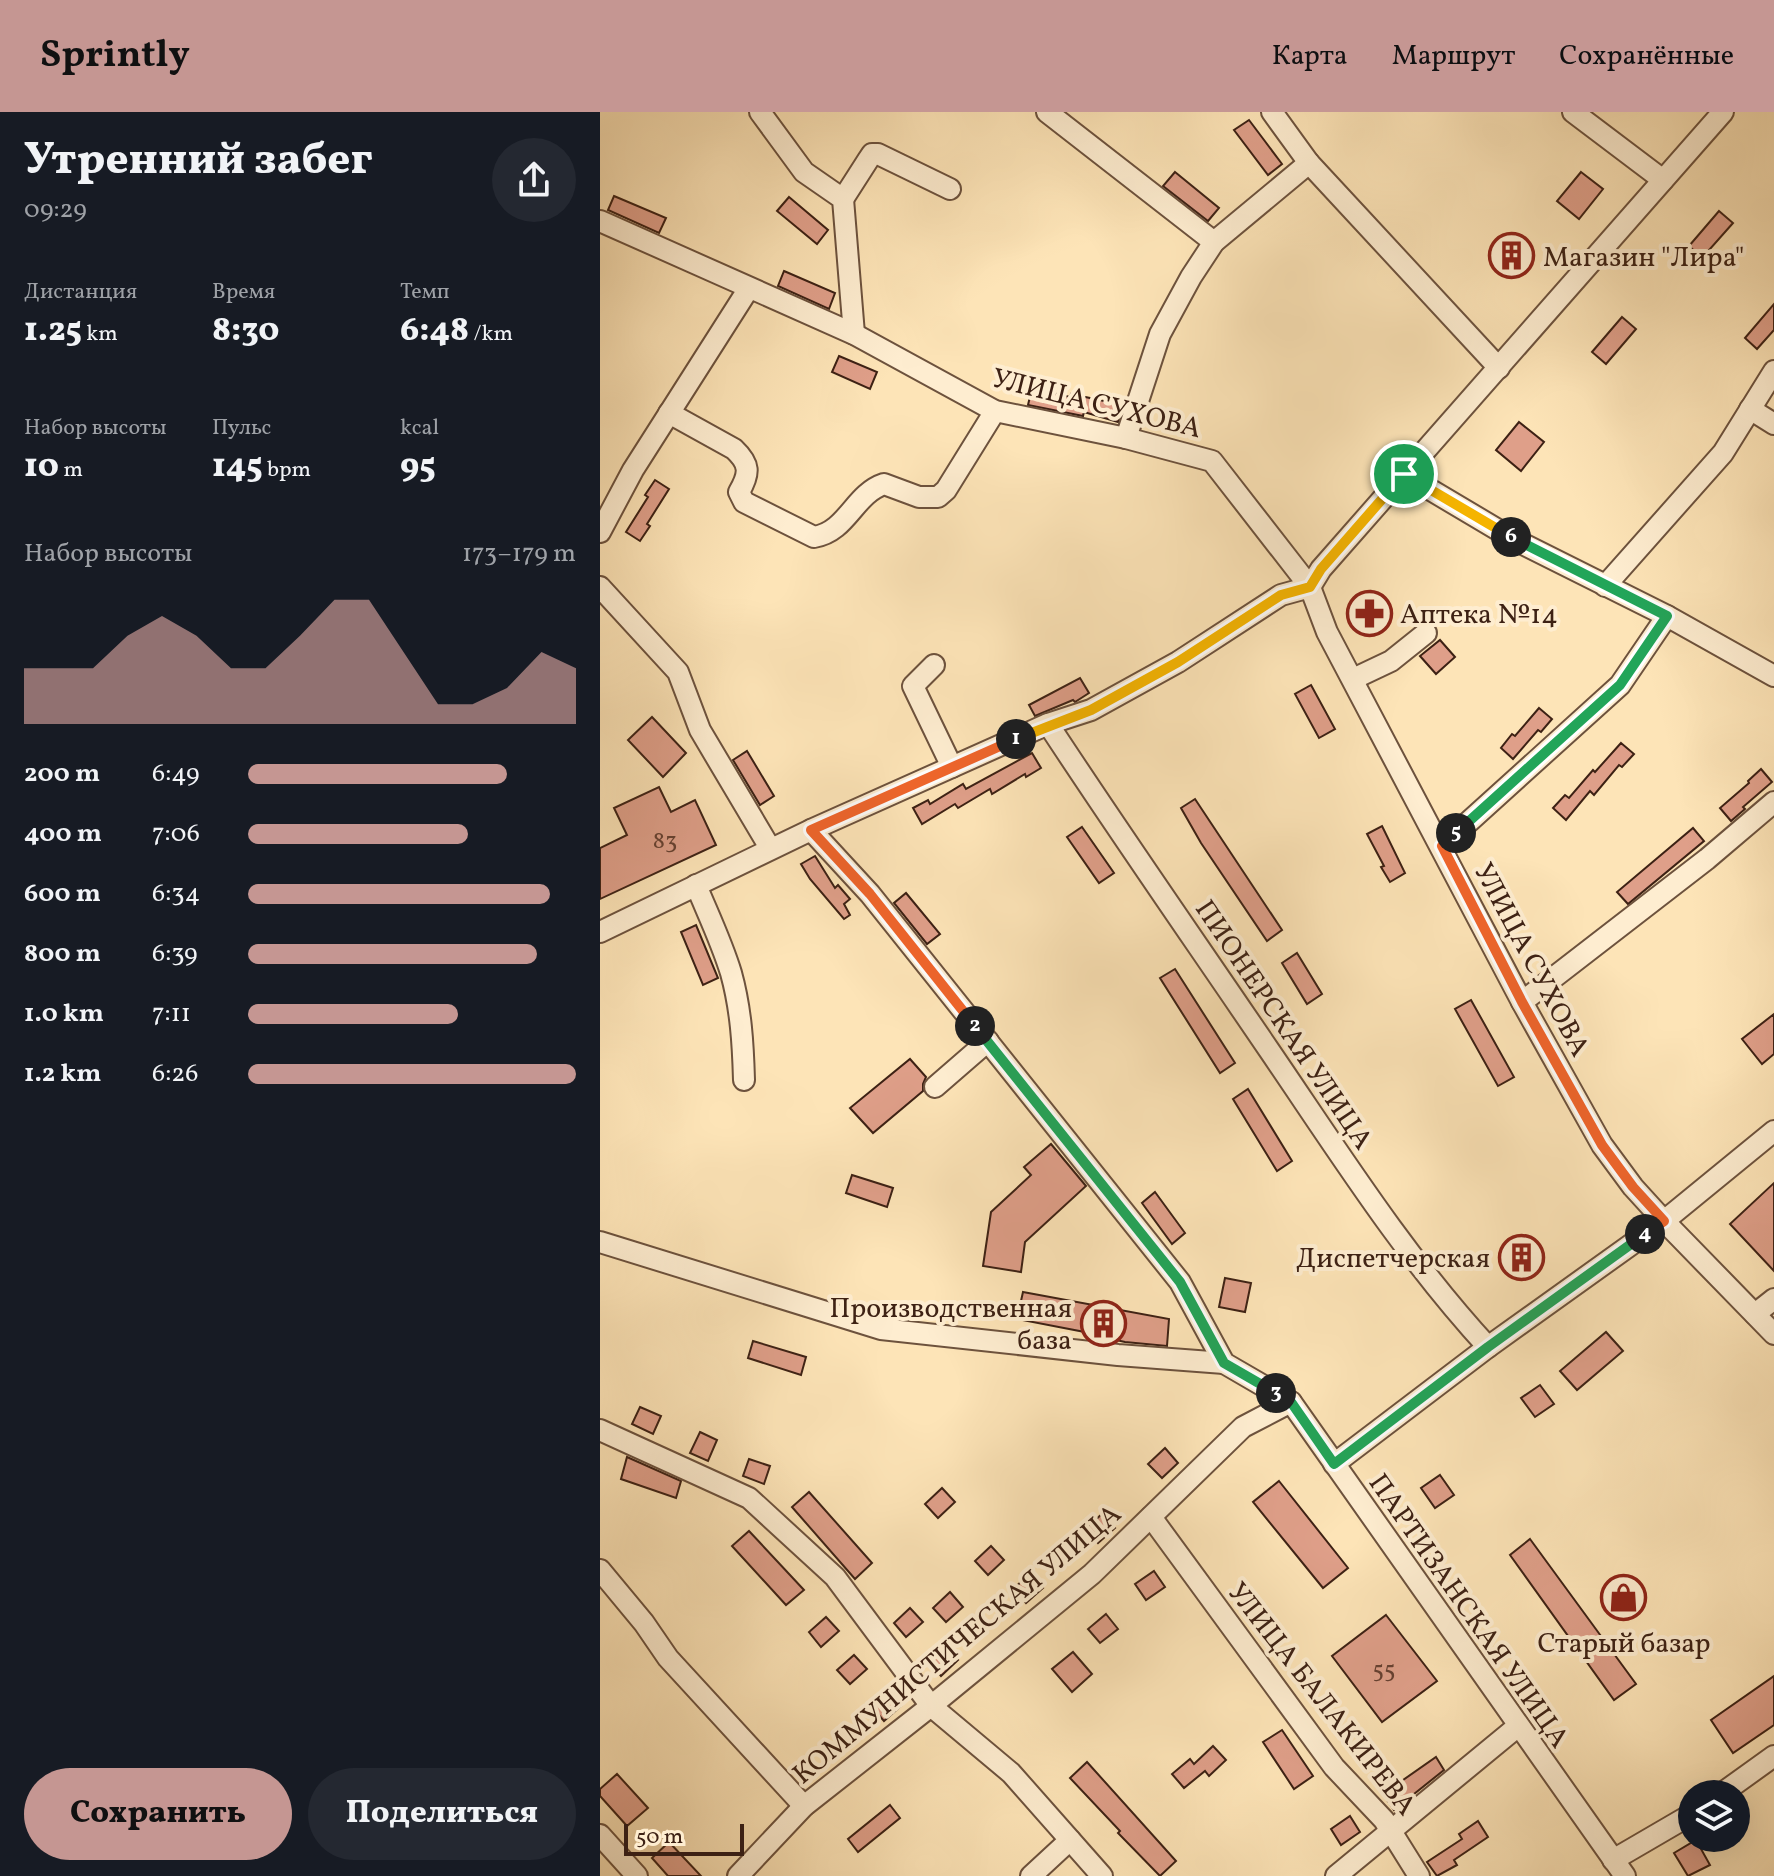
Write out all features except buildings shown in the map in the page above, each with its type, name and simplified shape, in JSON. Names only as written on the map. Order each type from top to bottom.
[{"type":"street","points":[[760,112],[804,172],[843,199]]},
{"type":"street","points":[[1047,112],[1214,242]]},
{"type":"street","points":[[1272,112],[1309,163],[1499,368]]},
{"type":"street","points":[[1573,112],[1663,180]]},
{"type":"street","points":[[600,932],[770,848],[1048,724],[1091,710],[1178,662],[1281,595],[1310,587],[1321,569],[1723,112]]},
{"type":"street","points":[[854,334],[843,199],[868,160],[872,154],[878,154],[950,189]]},
{"type":"street","points":[[1126,438],[1160,334],[1214,242],[1309,163]]},
{"type":"street","name":"УЛИЦА СУХОВА","points":[[600,221],[854,334],[995,411],[1126,438],[1212,461],[1310,587],[1327,632],[1522,1002],[1602,1145],[1633,1187],[1774,1334]]},
{"type":"street","points":[[600,532],[633,470],[749,288]]},
{"type":"street","points":[[1605,586],[1723,453],[1774,371]]},
{"type":"street","points":[[1750,409],[1774,424]]},
{"type":"street","points":[[669,413],[734,449],[741,456],[748,465],[748,477],[739,492],[744,502],[814,537],[832,531],[868,490],[884,484],[919,497],[938,497],[946,490],[995,411]]},
{"type":"street","points":[[1404,474],[1515,540],[1667,616],[1774,676]]},
{"type":"street","points":[[600,587],[678,672],[700,730],[770,848]]},
{"type":"street","points":[[1442,846],[1620,685],[1667,616]]},
{"type":"street","points":[[1353,679],[1391,661],[1426,633]]},
{"type":"street","points":[[934,665],[913,686],[952,767]]},
{"type":"street","name":"ПИОНЕРСКАЯ УЛИЦА","points":[[1048,724],[1130,850],[1334,1148],[1445,1300],[1488,1347]]},
{"type":"street","points":[[1522,1002],[1707,859],[1774,802]]},
{"type":"street","points":[[811,830],[870,894],[1180,1282],[1224,1363]]},
{"type":"street","points":[[696,885],[730,971],[738,1001],[743,1034],[744,1080]]},
{"type":"street","points":[[935,1087],[988,1041]]},
{"type":"street","points":[[1334,1464],[1488,1347],[1664,1221],[1774,1131]]},
{"type":"street","points":[[600,1242],[881,1329],[1118,1355],[1224,1363]]},
{"type":"street","points":[[1755,1314],[1774,1299]]},
{"type":"street","name":"ПАРТИЗАНСКАЯ УЛИЦА","points":[[1224,1363],[1291,1402],[1619,1868]]},
{"type":"street","name":"КОММУНИСТИЧЕСКАЯ УЛИЦА","points":[[742,1875],[804,1806],[1092,1574],[1243,1427],[1291,1402]]},
{"type":"street","points":[[600,1430],[749,1498],[835,1577],[931,1706],[1011,1773],[1102,1876]]},
{"type":"street","name":"УЛИЦА БАЛАКИРЕВА","points":[[1151,1517],[1334,1767],[1384,1820],[1419,1876]]},
{"type":"street","points":[[600,1570],[644,1623],[668,1658],[804,1806]]},
{"type":"street","points":[[1336,1876],[1517,1727]]},
{"type":"street","points":[[1741,1780],[1774,1756]]},
{"type":"street","points":[[1619,1868],[1678,1824]]},
{"type":"street","points":[[600,1835],[637,1876]]},
{"type":"street","points":[[1031,1876],[1070,1840]]},
{"type":"place","name":"Магазин \"Лира\"","points":[[1512,256]]},
{"type":"place","name":"Аптека №14","points":[[1369,613]]},
{"type":"place","name":"Диспетчерская","points":[[1521,1257]]},
{"type":"place","name":"Производственная база","points":[[1103,1323]]},
{"type":"place","name":"Старый базар","points":[[1624,1598]]},
{"type":"route","points":[[1404,474],[1515,540],[1667,616],[1620,685],[1442,846],[1522,1002],[1602,1145],[1633,1187],[1664,1221],[1488,1347],[1334,1464],[1291,1402],[1224,1363],[1180,1282],[870,894],[811,830],[1048,724],[1091,710],[1178,662],[1281,595],[1310,587],[1321,569],[1404,474]]}]
